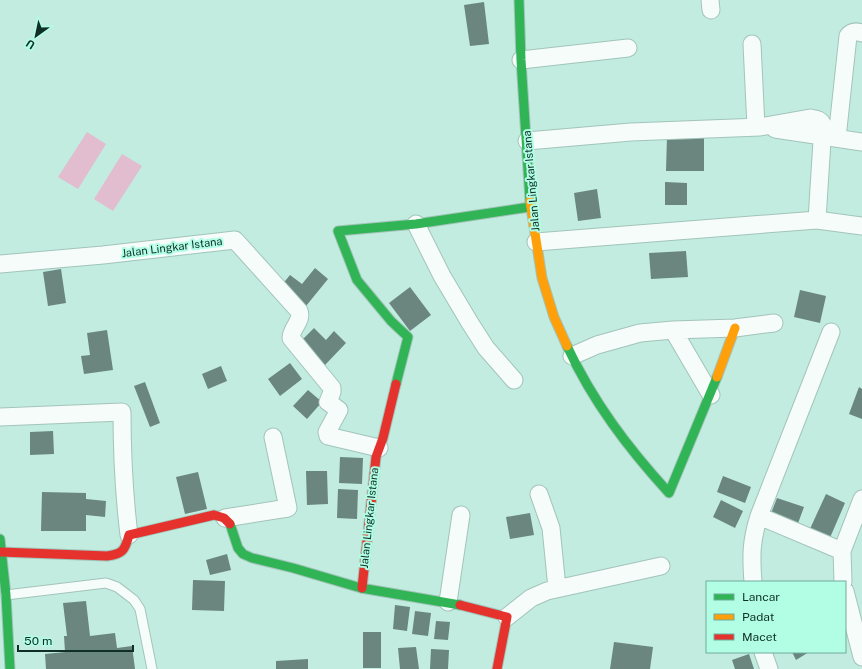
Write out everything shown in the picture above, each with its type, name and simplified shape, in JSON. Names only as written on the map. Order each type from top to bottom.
[{"type":"street","name":"Jalan Lingkar Istana","points":[[519,0],[530,207],[542,278],[554,317],[572,356],[600,407],[640,461],[669,493],[711,395]]},
{"type":"street","points":[[817,220],[848,36],[853,32],[862,33]]},
{"type":"street","points":[[752,44],[758,127]]},
{"type":"street","points":[[521,60],[628,48]]},
{"type":"street","points":[[527,141],[631,132],[758,127],[862,142]]},
{"type":"street","points":[[381,443],[408,337],[391,321],[357,280],[338,231],[416,224],[530,207]]},
{"type":"street","points":[[536,242],[817,220],[862,226]]},
{"type":"street","points":[[416,224],[442,276],[470,323],[486,348],[514,380]]},
{"type":"street","name":"Jalan Lingkar Istana","points":[[0,264],[103,255],[235,240],[299,311],[300,317],[291,333],[292,338],[332,388],[328,402],[339,410],[327,432],[328,436],[381,443],[376,457],[362,588]]},
{"type":"street","points":[[572,356],[597,345],[640,333],[673,330],[736,328],[774,323]]},
{"type":"street","points":[[711,395],[736,328]]},
{"type":"street","points":[[673,330],[711,395]]},
{"type":"street","points":[[753,581],[751,558],[754,534],[759,516],[831,332]]},
{"type":"street","points":[[0,417],[122,412],[122,461],[129,535],[125,550],[121,553],[112,555],[2,552]]},
{"type":"street","points":[[129,535],[214,515],[225,518],[288,508],[273,437]]},
{"type":"street","points":[[539,494],[551,528],[557,588]]},
{"type":"street","points":[[843,581],[842,551],[862,499]]},
{"type":"street","points":[[448,602],[461,515]]},
{"type":"street","points":[[759,516],[842,551]]},
{"type":"street","points":[[225,518],[231,523],[235,546],[246,556],[362,588],[448,602],[507,617]]},
{"type":"street","points":[[0,539],[6,595],[6,659]]},
{"type":"street","points":[[497,669],[507,617],[537,594],[557,588],[661,566]]},
{"type":"street","points":[[846,595],[862,657]]},
{"type":"street","points":[[763,653],[769,669]]},
{"type":"lane","points":[[6,595],[106,583],[117,587],[134,600],[140,608],[152,669]]},
{"type":"shaded area","points":[[87,132],[106,144],[78,189],[58,177]]},
{"type":"shaded area","points":[[122,154],[142,166],[113,211],[94,199]]},
{"type":"building","points":[[484,2],[489,44],[470,46],[464,5]]},
{"type":"building","points":[[667,136],[704,137],[704,171],[666,171]]},
{"type":"building","points":[[665,182],[687,183],[687,205],[665,205]]},
{"type":"building","points":[[597,189],[601,218],[578,221],[574,193]]},
{"type":"building","points":[[686,251],[688,277],[651,279],[649,253]]},
{"type":"building","points":[[315,268],[328,279],[306,306],[281,286],[290,275],[302,284]]},
{"type":"building","points":[[61,269],[66,303],[48,306],[43,272]]},
{"type":"building","points":[[410,287],[431,315],[410,331],[389,303]]},
{"type":"building","points":[[800,290],[826,296],[820,323],[794,317]]},
{"type":"building","points":[[314,328],[326,340],[334,331],[346,343],[325,365],[301,341]]},
{"type":"building","points":[[107,330],[113,370],[84,374],[81,356],[90,355],[87,333]]},
{"type":"building","points":[[290,363],[302,379],[280,396],[268,379]]},
{"type":"building","points":[[221,366],[227,381],[208,389],[202,374]]},
{"type":"building","points":[[145,382],[160,423],[150,427],[134,386]]},
{"type":"building","points":[[859,387],[862,389],[862,419],[849,414]]},
{"type":"building","points":[[308,390],[322,402],[307,419],[293,406]]},
{"type":"building","points":[[53,431],[54,454],[30,455],[30,432]]},
{"type":"building","points":[[340,457],[363,458],[362,484],[339,483]]},
{"type":"building","points":[[306,471],[327,471],[328,504],[307,505]]},
{"type":"building","points":[[198,472],[207,509],[185,514],[176,477]]},
{"type":"building","points":[[723,476],[751,487],[745,503],[717,492]]},
{"type":"building","points":[[338,489],[358,490],[357,519],[337,518]]},
{"type":"building","points":[[42,492],[86,493],[86,499],[106,501],[105,517],[86,515],[86,531],[41,531]]},
{"type":"building","points":[[826,494],[845,503],[829,540],[809,531]]},
{"type":"building","points":[[777,498],[804,507],[797,526],[770,516]]},
{"type":"building","points":[[721,500],[743,511],[735,528],[713,517]]},
{"type":"building","points":[[530,513],[534,535],[510,539],[506,517]]},
{"type":"building","points":[[227,554],[231,570],[210,575],[206,560]]},
{"type":"building","points":[[193,580],[225,581],[224,611],[192,610]]},
{"type":"building","points":[[86,601],[90,636],[115,633],[117,648],[132,646],[135,669],[46,669],[45,654],[65,652],[64,636],[67,636],[63,603]]},
{"type":"building","points":[[395,605],[410,607],[407,631],[393,629]]},
{"type":"building","points":[[415,611],[431,613],[428,636],[412,634]]},
{"type":"building","points":[[436,621],[450,622],[448,640],[434,639]]},
{"type":"building","points":[[363,632],[381,632],[381,668],[363,668]]},
{"type":"building","points":[[614,642],[653,647],[650,669],[610,669]]},
{"type":"building","points":[[416,647],[419,669],[400,669],[398,648]]},
{"type":"building","points":[[431,649],[449,650],[448,669],[430,669]]},
{"type":"building","points":[[792,653],[807,653],[796,660]]},
{"type":"building","points":[[749,654],[754,669],[735,669],[732,660]]},
{"type":"building","points":[[308,659],[308,669],[276,669],[276,661]]},
{"type":"traffic: fast","points":[[519,0],[521,60],[530,201]]},
{"type":"traffic: fast","points":[[396,384],[408,337],[391,321],[357,280],[338,231],[416,224],[530,207]]},
{"type":"traffic: fast","points":[[567,346],[577,367],[612,424],[639,459],[669,493],[717,377]]},
{"type":"traffic: fast","points":[[230,524],[238,548],[243,554],[252,558],[293,568],[361,588],[460,605]]},
{"type":"traffic: fast","points":[[0,539],[6,595],[10,669]]},
{"type":"traffic: slow","points":[[530,201],[542,278],[554,317],[567,346]]},
{"type":"traffic: slow","points":[[717,377],[735,328]]},
{"type":"traffic: jam","points":[[362,588],[376,457],[383,438],[396,384]]},
{"type":"traffic: jam","points":[[1,552],[107,556],[120,552],[124,548],[129,535],[214,515],[224,518],[230,524]]},
{"type":"traffic: jam","points":[[460,605],[507,617],[497,669]]}]
